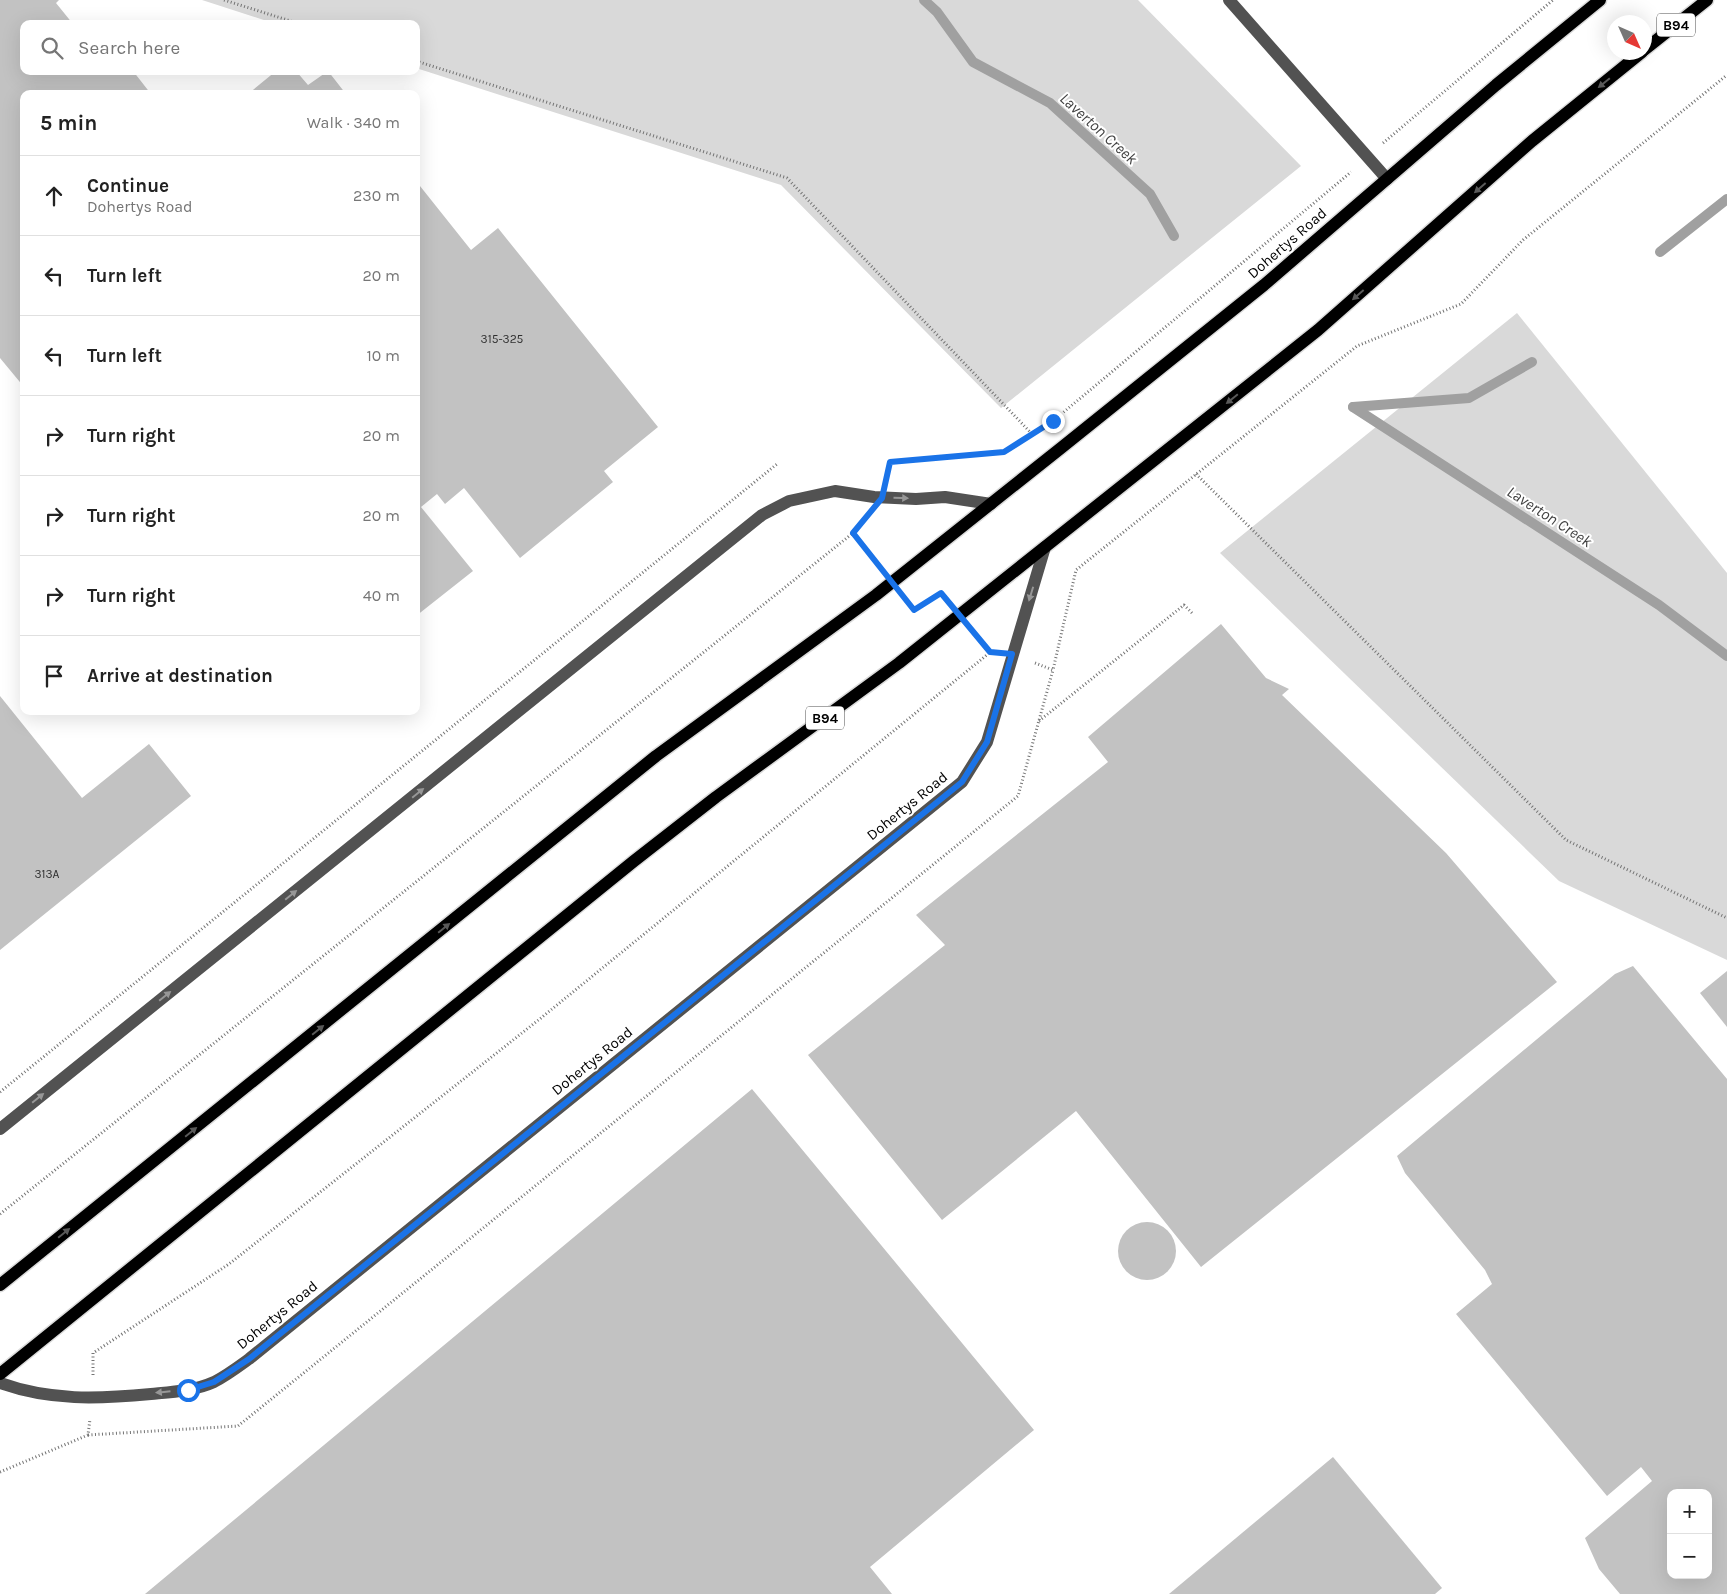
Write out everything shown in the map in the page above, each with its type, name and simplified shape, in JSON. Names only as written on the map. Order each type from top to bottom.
[{"type":"main road","name":"Dohertys Road","points":[[0,1285],[656,756],[893,582],[1264,285],[1496,85],[1600,0]]},
{"type":"main road","name":"B94","points":[[1652,44],[1707,0]]},
{"type":"main road","name":"B94","points":[[0,1374],[634,861],[716,797],[899,664],[1318,330],[1532,141],[1632,60]]},
{"type":"street","points":[[1229,0],[1387,179]]},
{"type":"street","points":[[0,1129],[762,515],[789,501],[835,491],[882,498],[945,497],[990,504]]},
{"type":"street","name":"Dohertys Road","points":[[0,1383],[26,1392],[54,1397],[93,1398],[188,1390],[214,1382],[249,1359],[962,782],[987,742],[1045,548]]},
{"type":"path","points":[[224,0],[287,20]]},
{"type":"path","points":[[0,1214],[853,533],[882,498],[890,462],[1004,452],[1034,435],[1368,158],[1407,121],[1553,0]]},
{"type":"path","points":[[420,62],[787,178],[1034,435]]},
{"type":"path","points":[[0,1472],[88,1435],[238,1426],[1018,796],[1053,670],[1076,570],[1357,346],[1461,304],[1523,240],[1727,74]]},
{"type":"path","points":[[0,1092],[777,464]]},
{"type":"path","points":[[1196,474],[1566,840],[1727,918]]},
{"type":"path","points":[[853,533],[914,610],[941,593],[990,652]]},
{"type":"path","points":[[1039,721],[1184,605],[1192,613]]},
{"type":"path","points":[[88,1435],[93,1398],[93,1353],[229,1264],[541,1018],[990,652],[1012,654],[1053,670]]},
{"type":"shaded area","points":[[202,0],[1138,0],[1301,166],[1001,408],[781,185],[420,69],[420,20],[264,20]]},
{"type":"shaded area","points":[[1517,313],[1727,573],[1727,960],[1559,881],[1220,553]]},
{"type":"building","points":[[0,0],[59,0],[56,3],[70,20],[20,20],[20,75],[136,75],[148,90],[20,90],[20,382],[0,358]]},
{"type":"building","points":[[271,75],[299,75],[308,85],[322,75],[331,75],[343,90],[253,90]]},
{"type":"building","points":[[420,186],[471,250],[498,228],[658,427],[604,471],[613,482],[520,558],[464,488],[445,504],[437,494],[421,507],[473,571],[420,613]]},
{"type":"building","points":[[1221,624],[1266,678],[1289,689],[1282,695],[1446,853],[1557,982],[1201,1267],[1076,1111],[942,1220],[808,1055],[945,945],[916,915],[1108,762],[1088,737]]},
{"type":"building","points":[[0,696],[82,798],[149,744],[191,796],[0,950]]},
{"type":"building","points":[[1633,966],[1727,1079],[1727,1594],[1620,1594],[1599,1569],[1585,1538],[1652,1481],[1641,1467],[1607,1496],[1456,1314],[1492,1284],[1485,1270],[1405,1173],[1397,1156],[1615,974]]},
{"type":"building","points":[[1727,971],[1727,1027],[1700,993]]},
{"type":"building","points":[[752,1089],[1034,1430],[870,1567],[892,1594],[145,1594]]},
{"type":"building","points":[[1147,1222],[1163,1227],[1171,1235],[1176,1251],[1171,1267],[1163,1275],[1147,1280],[1131,1275],[1123,1267],[1118,1251],[1123,1235],[1131,1227]]},
{"type":"building","points":[[1333,1457],[1442,1588],[1435,1594],[1169,1594]]},
{"type":"waterway","name":"Laverton Creek","points":[[924,0],[937,12],[973,62],[1050,103],[1150,194],[1174,236]]},
{"type":"waterway","points":[[1660,252],[1727,199]]},
{"type":"waterway","points":[[1353,407],[1469,398],[1532,362]]},
{"type":"waterway","name":"Laverton Creek","points":[[1353,407],[1659,605],[1727,656]]},
{"type":"route","points":[[188,1390],[214,1382],[249,1359],[962,782],[987,742],[1012,654],[990,652],[941,593],[914,610],[853,533],[882,498],[890,462],[1004,452],[1034,435],[1053,421]]}]
